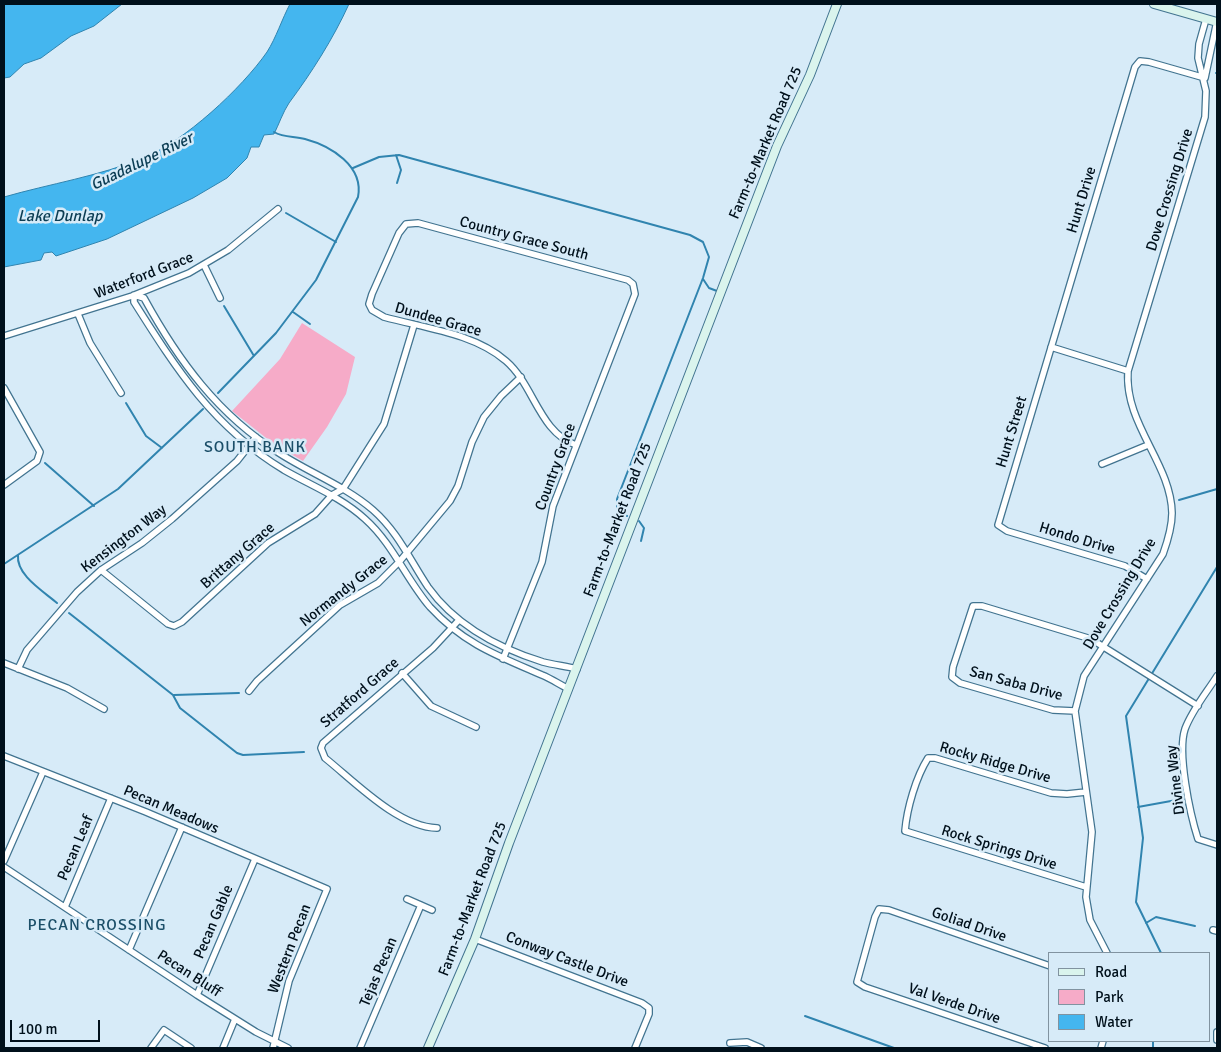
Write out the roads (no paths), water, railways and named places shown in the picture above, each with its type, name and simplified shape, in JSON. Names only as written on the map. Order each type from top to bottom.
[{"type":"street","name":"Farm-to-Market Road 725","points":[[428,1048],[475,939],[777,146],[810,75],[837,4]]},
{"type":"street","points":[[1154,4],[1217,22]]},
{"type":"street","name":"Dove Crossing Drive","points":[[1205,78],[1199,51],[1206,19]]},
{"type":"street","name":"Dove Crossing Drive","points":[[1106,952],[1090,920],[1086,887],[1092,839],[1075,711],[1081,684],[1163,554],[1169,536],[1172,511],[1166,483],[1148,445],[1128,394],[1128,371],[1205,117],[1205,78],[1217,22]]},
{"type":"street","name":"Hunt Drive","points":[[1051,347],[1135,67],[1140,60],[1205,78]]},
{"type":"street","name":"Waterford Grace","points":[[4,336],[134,295],[204,265],[244,238],[278,209]]},
{"type":"street","name":"Country Grace South","points":[[370,307],[372,294],[399,233],[406,224],[418,223],[628,280],[633,284]]},
{"type":"street","points":[[204,265],[220,298]]},
{"type":"street","name":"Country Grace","points":[[503,659],[542,562],[551,513],[635,294],[633,284]]},
{"type":"street","points":[[569,689],[545,676],[474,645],[452,628],[424,598],[384,538],[364,518],[332,495],[285,470],[250,445],[218,418],[187,383],[165,353],[134,302],[134,295],[144,298],[176,352],[207,392],[231,417],[256,437],[308,471],[343,489],[381,518],[407,550],[433,594],[459,620],[488,640],[549,663],[577,669]]},
{"type":"street","name":"Dundee Grace","points":[[370,307],[373,312],[384,317],[483,345],[506,360],[522,377],[554,431],[562,439],[576,445]]},
{"type":"street","points":[[78,314],[90,343],[122,393]]},
{"type":"street","name":"Brittany Grace","points":[[101,570],[166,622],[174,626],[182,622],[275,538],[321,509],[332,495],[343,489],[384,424],[414,325]]},
{"type":"street","points":[[1051,347],[1128,371]]},
{"type":"street","name":"Hunt Street","points":[[998,526],[1051,347]]},
{"type":"street","name":"Normandy Grace","points":[[249,691],[257,681],[340,606],[378,583],[400,562],[407,550],[430,527],[450,501],[458,486],[472,442],[484,417],[501,396],[522,377]]},
{"type":"street","points":[[4,388],[40,452],[37,461],[4,485]]},
{"type":"street","name":"Kensington Way","points":[[18,669],[27,650],[70,599],[101,570],[166,524],[237,461],[256,437]]},
{"type":"street","points":[[1102,464],[1148,445]]},
{"type":"street","name":"Hondo Drive","points":[[998,526],[1125,566],[1147,579]]},
{"type":"street","name":"San Saba Drive","points":[[1075,711],[1053,710],[960,683],[952,677],[953,667],[973,606],[982,606],[1084,636],[1104,646]]},
{"type":"street","name":"Stratford Grace","points":[[438,828],[418,825],[394,812],[325,758],[321,751],[323,743],[459,620]]},
{"type":"street","points":[[1104,646],[1198,706]]},
{"type":"street","points":[[4,663],[67,688],[104,709]]},
{"type":"street","points":[[545,676],[549,663]]},
{"type":"street","points":[[402,673],[430,706],[476,727]]},
{"type":"street","name":"Divine Way","points":[[1217,676],[1185,730],[1182,744],[1198,839],[1217,845]]},
{"type":"street","name":"Pecan Meadows","points":[[4,756],[182,827],[327,889]]},
{"type":"street","name":"Rocky Ridge Drive","points":[[906,831],[906,820],[920,775],[928,758],[935,758],[1051,793],[1086,792]]},
{"type":"street","points":[[4,861],[43,772]]},
{"type":"street","name":"Pecan Leaf","points":[[65,907],[111,798]]},
{"type":"street","points":[[128,950],[182,827]]},
{"type":"street","name":"Rock Springs Drive","points":[[906,831],[1086,887]]},
{"type":"street","name":"Pecan Gable","points":[[197,995],[255,859]]},
{"type":"street","name":"Pecan Bluff","points":[[4,867],[274,1045],[288,1048]]},
{"type":"street","name":"Western Pecan","points":[[274,1045],[289,980],[327,889]]},
{"type":"street","points":[[408,899],[432,910]]},
{"type":"street","name":"Tejas Pecan","points":[[360,1048],[421,905]]},
{"type":"street","name":"Goliad Drive","points":[[857,982],[875,917],[879,909],[889,910],[1048,965]]},
{"type":"street","name":"Conway Castle Drive","points":[[475,939],[636,1000],[649,1008],[647,1019],[635,1048]]},
{"type":"street","name":"Val Verde Drive","points":[[857,982],[1044,1048]]},
{"type":"street","points":[[223,1048],[235,1019]]},
{"type":"street","points":[[151,1048],[164,1030],[191,1048]]},
{"type":"street","points":[[730,1043],[747,1042],[761,1048]]},
{"type":"water","points":[[4,4],[122,4],[94,26],[71,36],[41,58],[24,64],[10,77],[4,78]]},
{"type":"water","name":"Lake Dunlap","points":[[290,4],[349,4],[322,55],[287,107],[274,134],[264,135],[259,147],[251,147],[247,158],[227,178],[193,198],[107,239],[56,256],[52,252],[44,253],[41,260],[4,267],[4,197],[92,175],[127,164],[143,158],[176,140],[194,127],[243,82],[267,52]]},
{"type":"waterway","points":[[218,393],[276,333],[316,280],[358,197],[359,186],[356,176],[351,167],[335,152],[315,142],[274,132]]},
{"type":"waterway","points":[[396,155],[401,170],[397,183]]},
{"type":"waterway","points":[[353,168],[379,157],[399,155],[690,235],[703,242],[709,257],[703,278],[617,499],[617,511],[627,516]]},
{"type":"waterway","points":[[286,213],[336,242]]},
{"type":"waterway","points":[[703,279],[709,288],[717,291]]},
{"type":"waterway","points":[[224,306],[254,356]]},
{"type":"waterway","points":[[293,312],[310,324]]},
{"type":"waterway","points":[[126,403],[146,436],[162,448]]},
{"type":"waterway","points":[[4,564],[118,489],[203,409]]},
{"type":"waterway","points":[[45,463],[94,506]]},
{"type":"waterway","points":[[1179,500],[1217,489]]},
{"type":"waterway","points":[[639,521],[644,528],[641,541]]},
{"type":"waterway","points":[[18,555],[21,569],[26,576],[57,603]]},
{"type":"waterway","points":[[1161,952],[1136,902],[1143,838],[1126,716],[1217,567]]},
{"type":"waterway","points":[[69,613],[173,695],[180,708],[237,753],[243,755],[304,752]]},
{"type":"waterway","points":[[174,695],[239,693]]},
{"type":"waterway","points":[[1138,807],[1182,799]]},
{"type":"waterway","points":[[1146,923],[1156,917],[1195,926]]},
{"type":"waterway","points":[[805,1016],[894,1048]]},
{"type":"waterway","points":[[1153,1042],[1153,1048]]},
{"type":"district","name":"SOUTH BANK","points":[[255,448]]},
{"type":"district","name":"PECAN CROSSING","points":[[97,926]]},
{"type":"water label","name":"Guadalupe River","points":[[142,162]]}]
